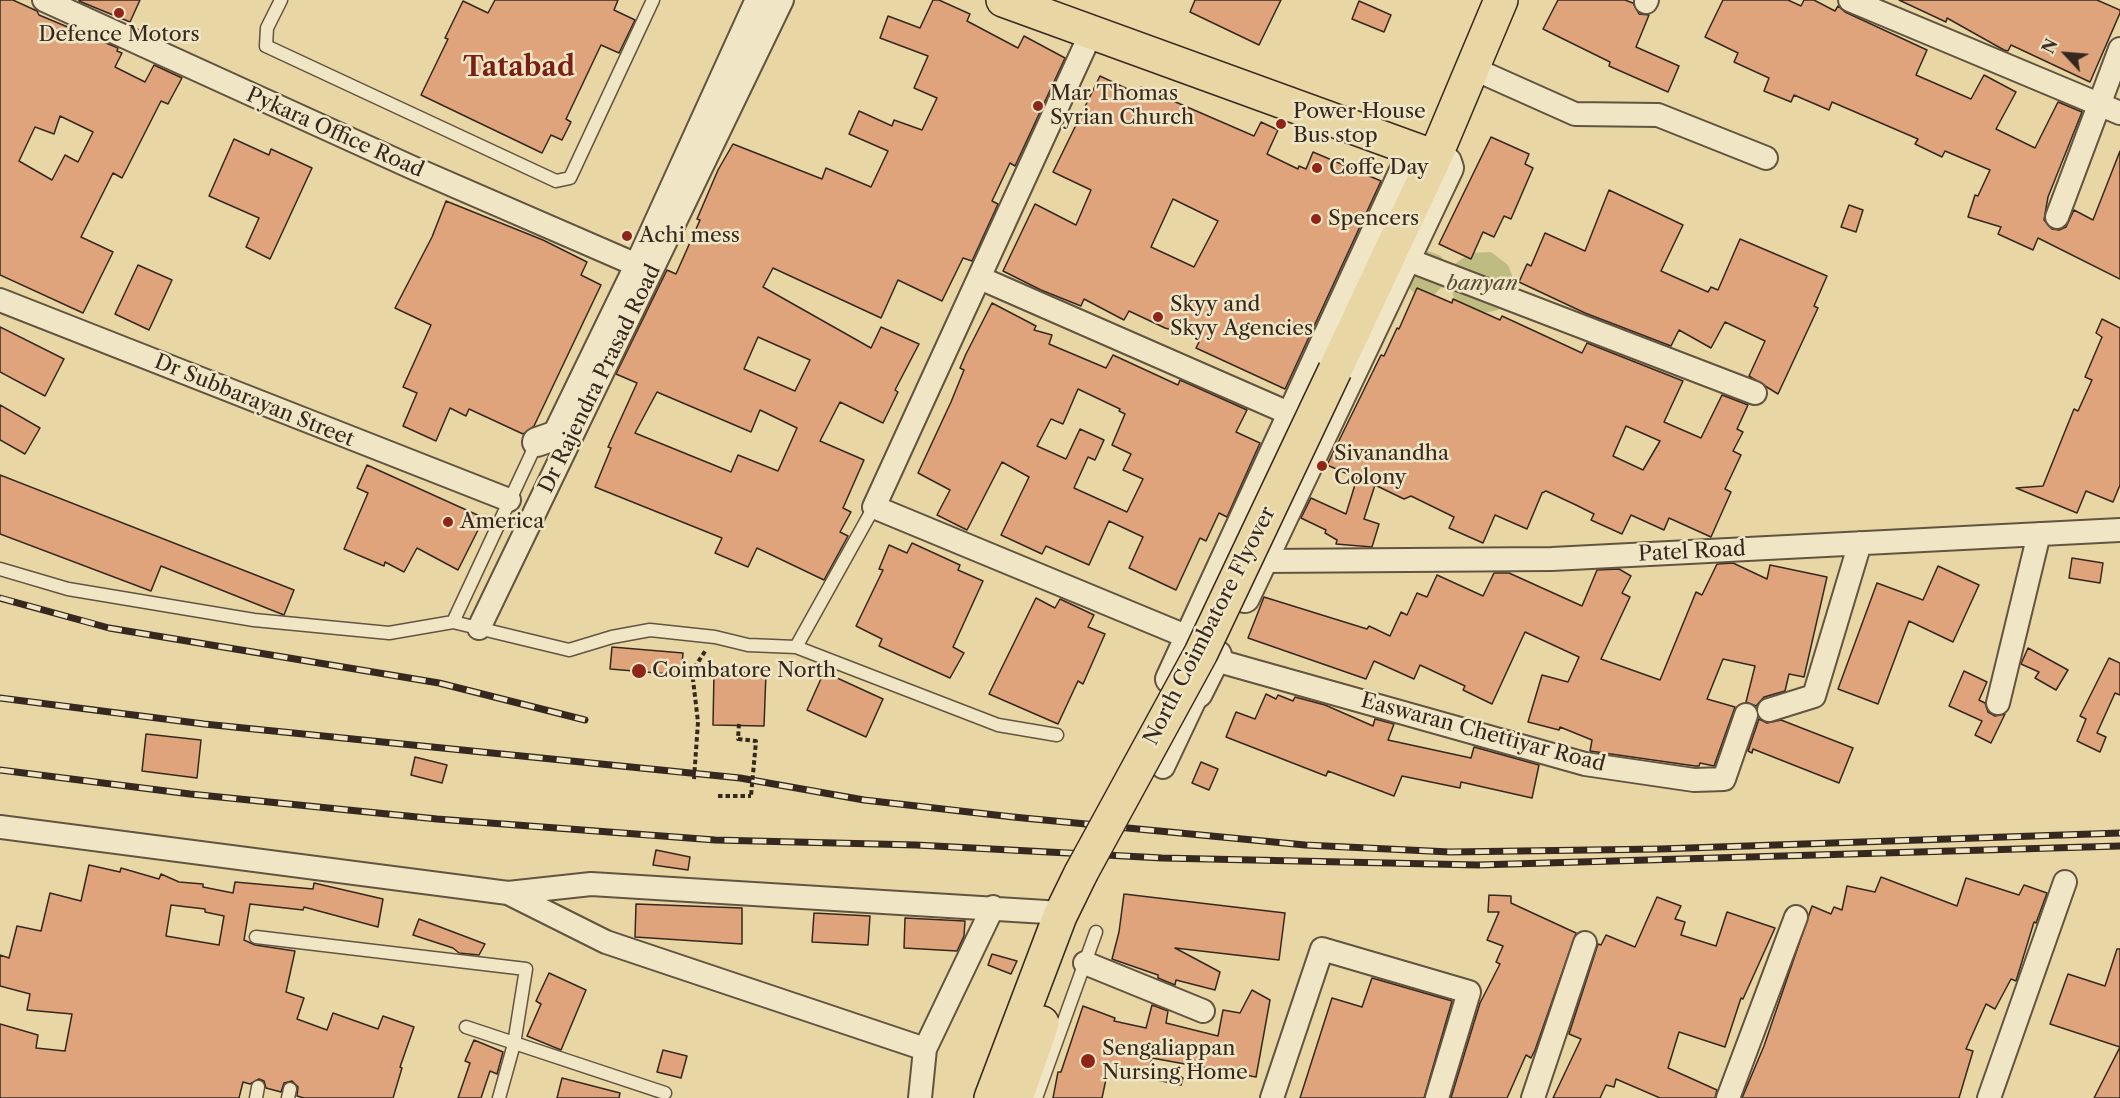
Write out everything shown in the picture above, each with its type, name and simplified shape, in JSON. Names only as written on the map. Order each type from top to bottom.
[{"type":"main road","points":[[1003,0],[1425,153]]},
{"type":"main road","name":"North Coimbatore Flyover","points":[[990,1098],[1060,916],[1081,873],[1201,653],[1410,211],[1425,153],[1472,68],[1501,0]]},
{"type":"main road","points":[[1016,1098],[1076,927],[1086,891],[1081,873]]},
{"type":"street","name":"Pykara Office Road","points":[[44,0],[411,167],[634,264]]},
{"type":"street","points":[[736,39],[746,0]]},
{"type":"street","points":[[537,442],[634,264],[736,39],[760,0]]},
{"type":"street","name":"Dr Rajendra Prasad Road","points":[[479,628],[782,0]]},
{"type":"street","points":[[1850,0],[2110,108]]},
{"type":"street","points":[[1091,33],[874,507],[1188,637]]},
{"type":"street","points":[[2057,217],[2110,108],[2120,49]]},
{"type":"street","points":[[1472,68],[1575,114],[1658,115],[1766,158]]},
{"type":"street","points":[[1164,767],[1449,168],[1447,162],[1425,153],[1293,415],[1188,637],[1170,677],[1198,693]]},
{"type":"street","points":[[1406,259],[1755,393]]},
{"type":"street","points":[[980,278],[1293,415]]},
{"type":"street","name":"Dr Subbarayan Street","points":[[0,300],[509,500]]},
{"type":"street","name":"Patel Road","points":[[1263,561],[1552,559],[2120,530]]},
{"type":"street","points":[[1998,703],[2039,534]]},
{"type":"street","points":[[1768,710],[1814,696],[1860,543]]},
{"type":"street","name":"Easwaran Chettiyar Road","points":[[1215,660],[1585,764],[1694,780],[1724,779],[1746,715]]},
{"type":"street","points":[[0,827],[508,893],[591,884],[1046,912]]},
{"type":"street","points":[[1989,1098],[2065,882]]},
{"type":"street","points":[[508,893],[606,942],[924,1049]]},
{"type":"street","points":[[920,1098],[924,1049],[993,907]]},
{"type":"street","points":[[1728,1098],[1796,916]]},
{"type":"street","points":[[1533,1098],[1585,943]]},
{"type":"street","points":[[1272,1098],[1322,948],[1469,992],[1437,1098]]},
{"type":"street","points":[[1085,963],[1203,1011]]},
{"type":"lane","points":[[281,0],[267,28],[266,46],[556,181],[570,178],[653,0]]},
{"type":"lane","points":[[453,622],[537,442]]},
{"type":"lane","points":[[796,647],[874,507]]},
{"type":"lane","points":[[0,569],[68,590],[254,620],[389,633],[453,622],[569,650],[612,637],[650,630],[715,637],[748,645],[796,647],[998,725],[1058,735]]},
{"type":"lane","points":[[1036,1098],[1096,932]]},
{"type":"lane","points":[[256,937],[526,969],[514,1044],[499,1098]]},
{"type":"lane","points":[[466,1027],[665,1093]]},
{"type":"path","points":[[694,779],[698,722],[692,671],[715,637]]},
{"type":"path","points":[[718,796],[751,796],[756,741],[738,739],[739,724]]},
{"type":"green space","name":"banyan","points":[[1428,251],[1441,256],[1448,269],[1470,253],[1491,252],[1508,265],[1512,275],[1511,295],[1498,310],[1479,314],[1461,307],[1454,299],[1450,278],[1435,294],[1427,296],[1413,292],[1408,287],[1420,252]]},
{"type":"building","points":[[0,0],[13,0],[37,11],[39,15],[118,48],[117,51],[122,53],[115,67],[145,82],[154,65],[182,78],[168,104],[161,101],[122,178],[113,173],[81,237],[113,252],[83,313],[0,275]],"holes":[[[60,116],[93,132],[78,162],[65,155],[52,180],[19,161],[35,127],[54,134]]]},
{"type":"building","name":"Defence Motors","points":[[79,0],[140,0],[130,22],[79,1]]},
{"type":"building","points":[[495,0],[618,0],[614,10],[635,20],[619,53],[601,45],[566,119],[571,122],[562,140],[551,135],[542,153],[421,95],[448,39],[445,38],[463,1],[488,13]]},
{"type":"building","points":[[933,0],[939,0],[970,14],[967,21],[1018,48],[1024,36],[1065,58],[1015,166],[1010,163],[992,201],[998,204],[972,261],[963,258],[942,301],[898,280],[881,318],[773,268],[763,287],[871,348],[881,327],[919,344],[895,390],[898,392],[883,423],[840,402],[820,441],[864,460],[843,508],[851,512],[840,532],[848,536],[824,580],[757,548],[748,567],[715,553],[722,538],[595,487],[611,448],[608,447],[637,383],[616,374],[667,270],[676,274],[700,220],[697,219],[718,170],[733,144],[822,179],[826,168],[871,187],[888,151],[849,134],[859,111],[892,126],[894,120],[922,130],[937,98],[914,88],[928,56],[880,38],[888,16],[920,28]],"holes":[[[758,337],[810,360],[795,391],[744,369]],[[657,392],[751,432],[760,410],[797,428],[778,471],[738,455],[731,472],[635,433]]]},
{"type":"building","points":[[1195,0],[1281,0],[1259,45],[1190,12]]},
{"type":"building","points":[[1558,0],[1625,0],[1633,3],[1639,14],[1649,15],[1636,47],[1679,66],[1668,92],[1609,66],[1610,62],[1543,29]]},
{"type":"building","points":[[1723,0],[1788,0],[1801,6],[1804,0],[1814,0],[1835,11],[1838,6],[1845,12],[1927,50],[1916,75],[1971,99],[1984,75],[2016,92],[1996,129],[2035,148],[2058,102],[2082,112],[2048,197],[2044,220],[2052,229],[2059,230],[2066,227],[2074,210],[2093,220],[2120,151],[2120,279],[2038,238],[2033,250],[1998,234],[2001,227],[1968,217],[1975,195],[1978,196],[1990,170],[1945,151],[1942,157],[1915,144],[1918,139],[1832,102],[1829,110],[1794,95],[1791,102],[1764,91],[1769,78],[1734,62],[1738,53],[1705,37]]},
{"type":"building","points":[[1899,0],[2097,0],[2120,10],[2120,13],[2090,82],[2011,45],[2008,51],[2004,50],[1947,18],[1946,22]]},
{"type":"building","points":[[1359,1],[1391,15],[1384,32],[1352,19]]},
{"type":"building","points":[[1100,76],[1138,94],[1141,87],[1254,136],[1261,122],[1278,130],[1267,154],[1298,169],[1299,166],[1306,169],[1313,152],[1381,181],[1285,389],[1196,348],[1201,338],[1165,328],[1129,311],[1124,320],[1084,299],[1081,306],[1003,271],[1035,204],[1076,225],[1091,190],[1053,172]],"holes":[[[1173,199],[1218,221],[1194,267],[1151,247]]]},
{"type":"building","points":[[1491,137],[1529,154],[1525,164],[1533,168],[1511,219],[1504,216],[1494,237],[1483,232],[1471,259],[1439,244]]},
{"type":"building","points":[[234,139],[269,155],[271,149],[312,168],[270,259],[246,247],[259,218],[209,196]]},
{"type":"building","points":[[1609,190],[1683,225],[1661,271],[1708,292],[1711,287],[1718,290],[1740,239],[1827,276],[1814,306],[1818,308],[1778,394],[1749,376],[1765,341],[1725,322],[1711,348],[1679,330],[1671,346],[1585,313],[1519,282],[1527,264],[1531,266],[1545,233],[1585,251]]},
{"type":"building","points":[[446,201],[543,240],[587,262],[581,275],[601,285],[534,426],[523,434],[469,409],[466,416],[450,408],[436,441],[403,426],[417,393],[403,387],[431,325],[395,308],[432,237]]},
{"type":"building","points":[[1849,205],[1863,210],[1856,232],[1841,227]]},
{"type":"building","points":[[138,265],[172,280],[149,330],[115,314]]},
{"type":"building","points":[[1417,288],[1452,303],[1453,299],[1500,320],[1502,316],[1582,353],[1587,343],[1683,381],[1664,422],[1701,438],[1722,395],[1748,405],[1737,429],[1743,432],[1733,451],[1741,455],[1725,489],[1731,492],[1711,537],[1669,518],[1664,530],[1631,515],[1622,534],[1591,520],[1594,514],[1546,491],[1542,493],[1527,529],[1495,515],[1483,543],[1449,528],[1454,517],[1411,496],[1404,499],[1375,485],[1364,519],[1379,524],[1372,547],[1336,544],[1337,540],[1325,533],[1326,530],[1301,518],[1311,498],[1346,514],[1357,478],[1327,465],[1381,355],[1384,356],[1397,328],[1399,329]],"holes":[[[1626,426],[1660,441],[1643,470],[1613,456]]]},
{"type":"building","points":[[992,303],[1036,326],[1034,330],[1052,335],[1049,344],[1106,368],[1113,355],[1178,385],[1180,380],[1247,410],[1236,432],[1260,443],[1227,517],[1219,513],[1206,541],[1200,538],[1176,590],[1129,568],[1143,537],[1109,521],[1089,565],[1046,546],[1042,554],[1001,535],[1029,477],[1002,462],[967,530],[937,515],[950,490],[918,473],[964,370],[960,368]],"holes":[[[1078,389],[1120,409],[1119,411],[1125,414],[1112,445],[1131,454],[1123,470],[1143,479],[1127,512],[1074,488],[1088,457],[1095,460],[1104,440],[1080,429],[1066,459],[1037,446],[1051,419],[1063,424]]]},
{"type":"building","points":[[2102,319],[2120,328],[2120,485],[2113,502],[2086,491],[2077,513],[2016,488],[2043,486],[2074,409],[2078,411],[2092,380],[2085,377],[2102,337],[2096,333]]},
{"type":"building","points":[[0,327],[64,359],[45,396],[0,372]]},
{"type":"building","points":[[0,405],[40,428],[25,454],[0,440]]},
{"type":"building","points":[[367,465],[484,518],[458,570],[417,548],[404,572],[385,562],[384,566],[344,549],[368,493],[357,488]]},
{"type":"building","points":[[0,475],[294,590],[284,615],[161,566],[151,591],[0,534]]},
{"type":"building","points":[[912,543],[960,565],[958,570],[983,581],[953,647],[964,653],[950,678],[879,646],[882,639],[856,626],[883,570],[879,569],[889,545],[907,553]]},
{"type":"building","points":[[2072,558],[2103,563],[2100,583],[2069,578]]},
{"type":"building","points":[[1733,563],[1767,579],[1770,565],[1827,577],[1804,677],[1789,674],[1785,691],[1764,697],[1756,706],[1746,702],[1755,666],[1723,659],[1707,699],[1735,707],[1714,766],[1700,763],[1699,766],[1695,766],[1590,751],[1592,740],[1560,727],[1559,730],[1528,722],[1542,675],[1568,682],[1579,657],[1525,632],[1492,704],[1463,690],[1465,686],[1420,665],[1414,679],[1374,661],[1366,679],[1248,638],[1264,597],[1367,629],[1369,626],[1390,636],[1401,612],[1407,615],[1417,593],[1427,597],[1437,575],[1483,596],[1494,573],[1509,573],[1582,606],[1597,570],[1619,569],[1631,576],[1622,593],[1630,597],[1601,659],[1660,680],[1696,592],[1702,595],[1717,564]]},
{"type":"building","points":[[1938,566],[1979,585],[1953,642],[1909,621],[1878,704],[1838,689],[1877,583],[1923,600]]},
{"type":"building","points":[[1036,598],[1055,608],[1060,599],[1094,615],[1088,627],[1105,634],[1083,684],[1078,681],[1058,724],[989,694]]},
{"type":"building","points":[[612,647],[683,653],[681,675],[610,669]]},
{"type":"building","points":[[2028,648],[2068,670],[2056,690],[2035,678],[2039,672],[2021,664]]},
{"type":"building","points":[[2109,658],[2120,663],[2120,695],[2115,693],[2097,733],[2106,737],[2100,752],[2077,741],[2086,719],[2080,716]]},
{"type":"building","points":[[1964,671],[1987,682],[1979,700],[1985,703],[1988,712],[1995,716],[2005,714],[1991,743],[1975,735],[1982,721],[1949,706]]},
{"type":"building","points":[[714,672],[766,673],[764,726],[713,725]]},
{"type":"building","points":[[824,672],[883,699],[866,737],[807,710]]},
{"type":"building","points":[[1266,694],[1276,699],[1278,695],[1293,701],[1295,697],[1325,705],[1373,726],[1375,719],[1394,724],[1388,740],[1471,758],[1474,747],[1539,765],[1532,798],[1461,782],[1460,788],[1402,776],[1394,796],[1328,771],[1326,776],[1226,737],[1236,712],[1255,719]]},
{"type":"building","points":[[1759,719],[1767,723],[1781,720],[1853,748],[1839,783],[1753,749],[1752,753],[1748,751]]},
{"type":"building","points":[[146,734],[201,740],[197,778],[142,771]]},
{"type":"building","points":[[415,757],[447,765],[442,783],[411,775]]},
{"type":"building","points":[[1201,762],[1218,769],[1209,790],[1192,783]]},
{"type":"building","points":[[656,850],[690,857],[688,870],[653,865]]},
{"type":"building","points":[[89,865],[120,872],[121,868],[159,879],[161,874],[179,882],[203,884],[203,887],[233,893],[235,882],[313,889],[314,883],[383,899],[378,927],[304,907],[303,910],[250,904],[244,940],[255,945],[295,951],[286,992],[304,998],[297,1019],[327,1030],[333,1013],[378,1029],[383,1016],[414,1027],[400,1067],[402,1068],[393,1098],[304,1098],[297,1096],[298,1087],[292,1081],[284,1083],[281,1092],[266,1088],[264,1081],[259,1079],[250,1084],[243,1082],[239,1098],[0,1098],[0,1024],[38,1035],[36,1048],[65,1051],[72,1014],[27,1010],[30,994],[0,986],[0,955],[9,958],[17,926],[41,931],[50,893],[81,901]],"holes":[[[171,905],[205,909],[205,912],[224,916],[219,945],[166,936]]]},
{"type":"building","points":[[1881,877],[1957,906],[1966,878],[2019,895],[2024,885],[2047,893],[2036,923],[2034,922],[2016,981],[2011,979],[1995,1009],[1986,1004],[1966,1049],[1973,1051],[1959,1098],[1742,1098],[1764,1046],[1812,906],[1831,914],[1834,907],[1842,910],[1847,886],[1875,892]]},
{"type":"building","points":[[1124,894],[1285,913],[1279,960],[1175,948],[1220,972],[1215,990],[1176,980],[1175,985],[1158,978],[1158,975],[1112,959],[1119,932]]},
{"type":"building","points":[[1489,895],[1511,896],[1511,903],[1576,933],[1535,1050],[1531,1058],[1526,1055],[1507,1098],[1451,1098],[1480,1003],[1500,964],[1496,962],[1503,946],[1487,940],[1499,912],[1488,912]]},
{"type":"building","points":[[1657,897],[1681,906],[1675,919],[1685,922],[1681,935],[1716,946],[1727,912],[1775,928],[1743,999],[1741,998],[1725,1047],[1679,1032],[1668,1068],[1717,1090],[1715,1098],[1660,1098],[1616,1079],[1614,1087],[1606,1085],[1600,1098],[1553,1098],[1581,1039],[1569,1034],[1598,944],[1601,945],[1606,935],[1635,947]]},
{"type":"building","points":[[636,904],[742,908],[742,944],[635,937]]},
{"type":"building","points":[[814,913],[870,916],[868,945],[812,942]]},
{"type":"building","points":[[905,918],[965,921],[964,936],[957,951],[904,948]]},
{"type":"building","points":[[419,919],[485,944],[479,955],[459,953],[453,948],[413,935]]},
{"type":"building","points":[[2117,949],[2120,949],[2120,1047],[2050,1024],[2068,974],[2105,986]]},
{"type":"building","points":[[992,954],[1017,961],[1011,974],[988,965]]},
{"type":"building","points":[[549,973],[586,990],[561,1050],[527,1036],[541,1004],[536,1001]]},
{"type":"building","points":[[1372,978],[1452,1001],[1424,1098],[1300,1098],[1332,998],[1362,1007]]},
{"type":"building","points":[[1252,990],[1270,1000],[1256,1077],[1152,1058],[1150,1064],[1183,1078],[1181,1085],[1108,1070],[1102,1098],[1053,1098],[1058,1072],[1061,1072],[1083,1006],[1115,1018],[1114,1021],[1146,1028],[1152,1005],[1168,1011],[1166,1023],[1218,1036],[1223,1010],[1240,1013]]},
{"type":"building","points":[[474,1040],[503,1052],[497,1074],[490,1071],[481,1098],[458,1098],[470,1063],[465,1061]]},
{"type":"building","points":[[2120,1047],[2120,1098],[2094,1098]]},
{"type":"building","points":[[663,1050],[687,1056],[681,1078],[657,1072]]},
{"type":"building","points":[[562,1078],[620,1093],[619,1098],[557,1098]]},
{"type":"railway","points":[[0,598],[109,628],[439,683],[585,720]]},
{"type":"railway","points":[[0,698],[204,724],[740,778],[864,800],[1013,817],[1305,845],[1450,852],[1660,849],[2120,833]]},
{"type":"railway","points":[[0,770],[190,794],[437,819],[715,840],[916,845],[1162,858],[1478,865],[2120,846]]},
{"type":"place","name":"Defence Motors","points":[[119,13]]},
{"type":"place","name":"Mar Thomas Syrian Church","points":[[1038,106]]},
{"type":"place","name":"Power House Bus stop","points":[[1281,124]]},
{"type":"place","name":"Coffe Day","points":[[1317,168]]},
{"type":"place","name":"Spencers","points":[[1316,219]]},
{"type":"place","name":"Achi mess","points":[[627,236]]},
{"type":"place","name":"Skyy and Skyy Agencies","points":[[1158,317]]},
{"type":"place","name":"Sivanandha Colony","points":[[1322,466]]},
{"type":"place","name":"America","points":[[448,522]]},
{"type":"place","name":"Coimbatore North","points":[[639,671]]},
{"type":"place","name":"Sengaliappan Nursing Home","points":[[1088,1061]]},
{"type":"district","name":"Tatabad","points":[[519,68]]}]
